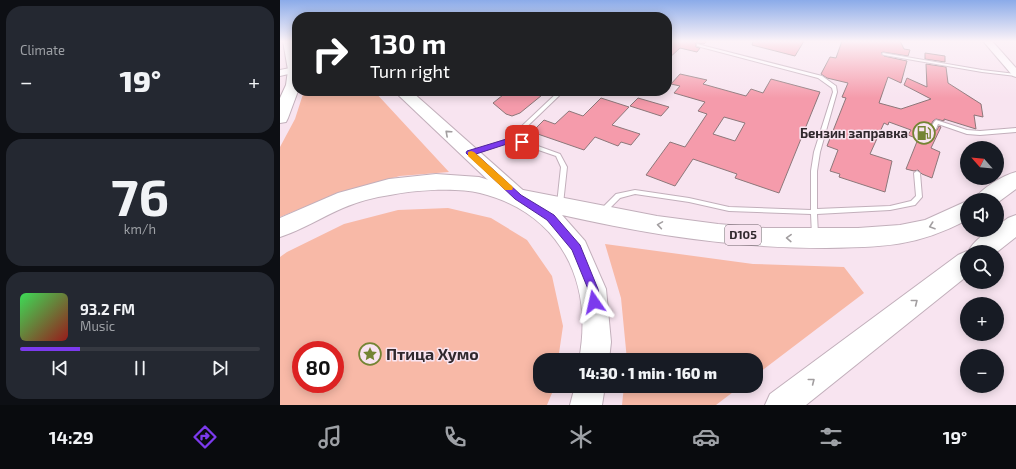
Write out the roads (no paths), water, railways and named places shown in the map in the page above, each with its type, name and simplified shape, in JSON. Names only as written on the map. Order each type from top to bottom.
[{"type":"highway","points":[[995,193],[1016,179]]},
{"type":"highway","points":[[280,228],[338,201],[389,187],[436,182],[472,184],[518,197],[551,218],[576,248],[593,289],[598,342],[596,353]]},
{"type":"highway","name":"D105","points":[[518,197],[600,215],[703,232],[815,238],[879,238],[912,233],[940,223],[960,213]]},
{"type":"highway","points":[[989,245],[1016,224]]},
{"type":"highway","points":[[781,405],[960,267]]},
{"type":"highway","points":[[586,405],[589,393]]},
{"type":"main road","points":[[280,118],[292,88]]},
{"type":"main road","points":[[407,96],[518,197]]},
{"type":"street","points":[[1004,60],[1016,74]]},
{"type":"street","points":[[280,73],[292,71]]},
{"type":"lane","points":[[753,60],[820,77],[834,87],[835,92],[817,152],[814,171],[815,238]]},
{"type":"lane","points":[[918,60],[982,71],[1016,74]]},
{"type":"lane","points":[[470,153],[510,140],[557,96]]},
{"type":"lane","points":[[934,128],[936,122],[967,132],[980,133],[1016,130]]},
{"type":"lane","points":[[510,140],[522,142],[558,155],[564,167],[560,206]]},
{"type":"lane","points":[[600,215],[618,196],[635,192],[689,200],[729,209],[814,212],[890,208],[913,203],[919,196],[917,173]]},
{"type":"place","name":"Бензин заправка","points":[[924,133]]},
{"type":"place","name":"Птица Хумо","points":[[370,354]]}]
